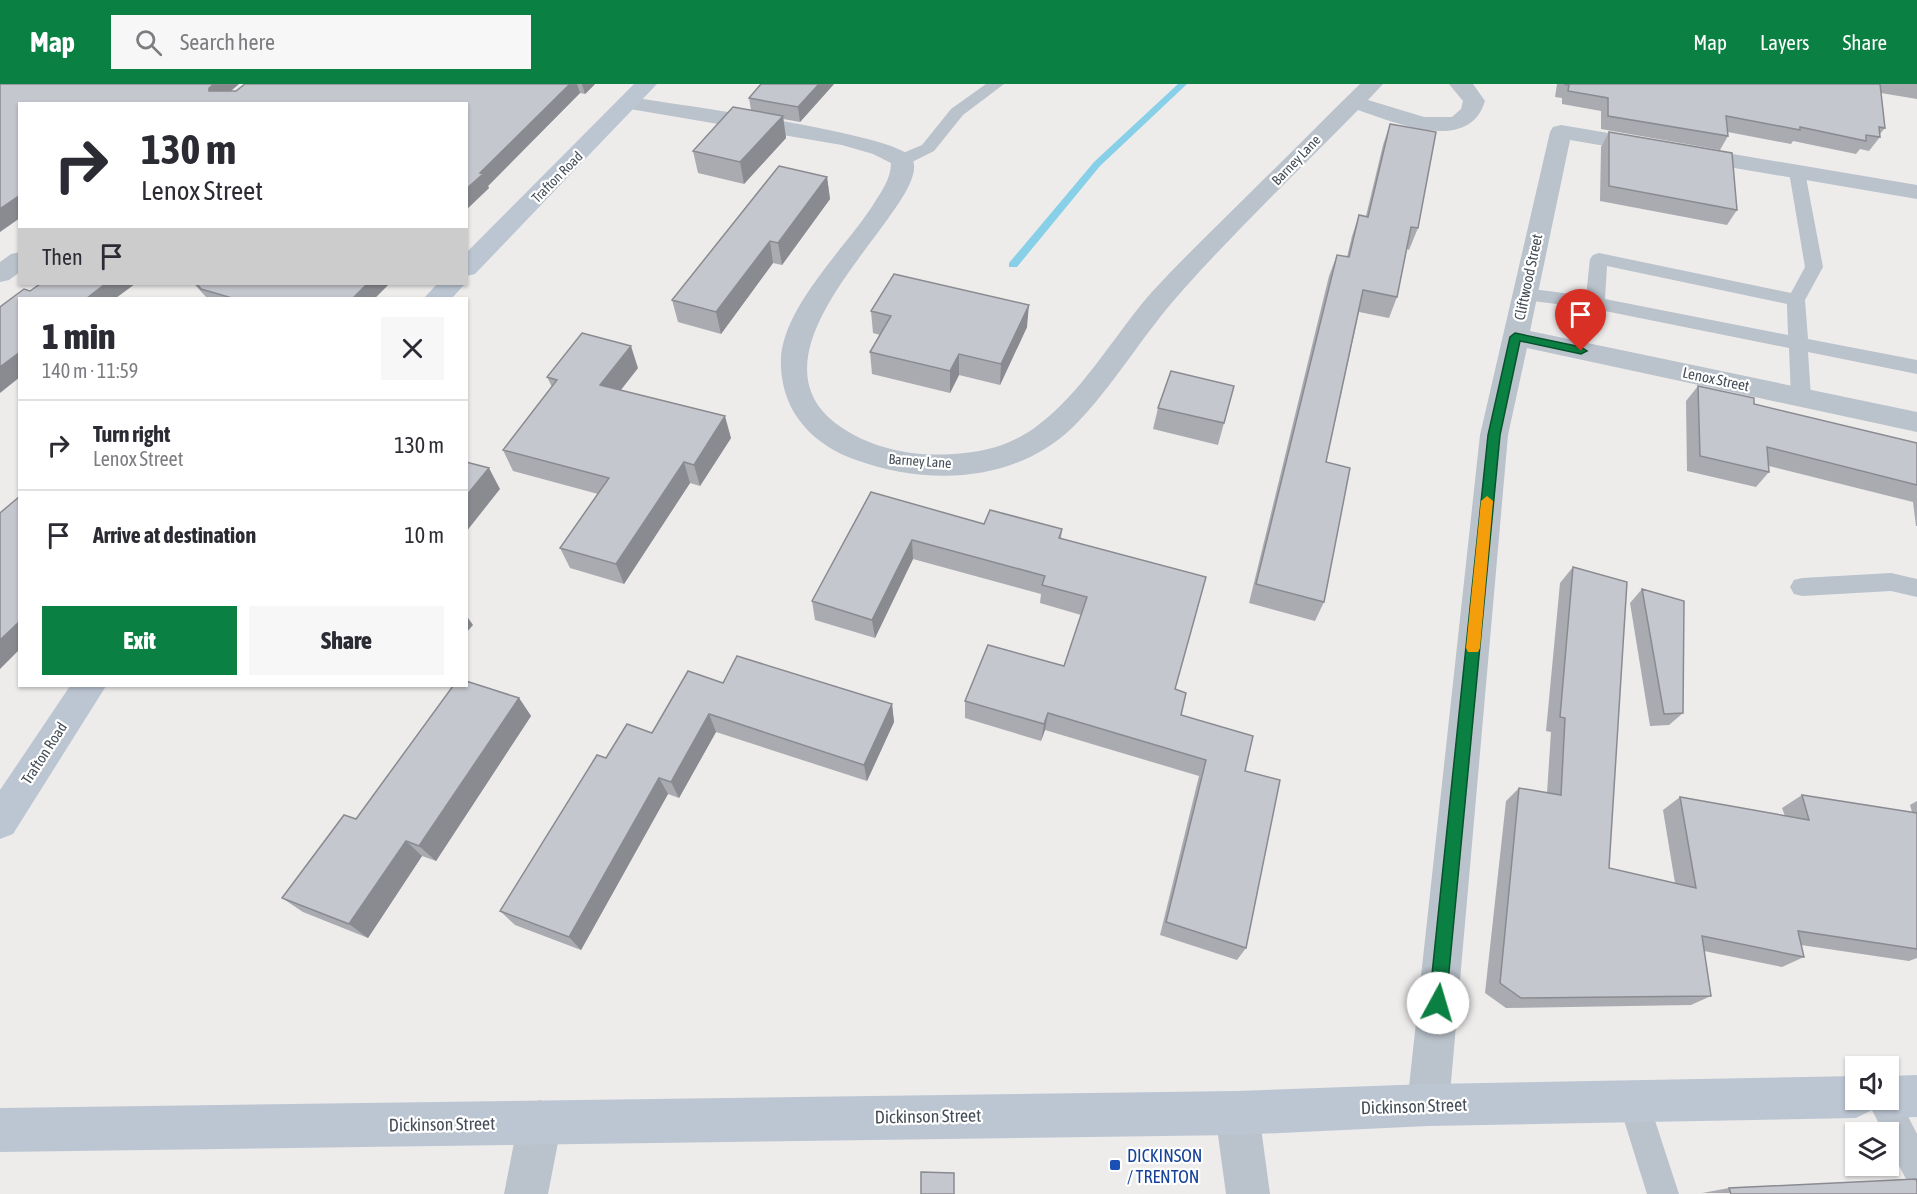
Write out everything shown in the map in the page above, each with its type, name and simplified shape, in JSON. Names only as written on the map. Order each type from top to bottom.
[{"type":"main road","name":"Trafton Road","points":[[468,266],[638,93]]},
{"type":"main road","points":[[438,297],[451,285]]},
{"type":"main road","name":"Trafton Road","points":[[0,822],[88,687]]},
{"type":"main road","points":[[1899,1097],[1917,1096]]},
{"type":"main road","name":"Dickinson Street","points":[[0,1130],[1237,1113],[1428,1105],[1845,1097]]},
{"type":"street","name":"Barney Lane","points":[[902,160],[904,168],[885,206],[811,308],[797,342],[794,376],[797,393],[813,419],[825,431],[857,450],[899,462],[970,463],[991,460],[1024,448],[1062,419],[1088,392],[1147,314],[1193,263],[1372,84]]},
{"type":"street","points":[[1353,102],[1422,124],[1458,123],[1471,111],[1474,101],[1468,90],[1460,84]]},
{"type":"street","points":[[638,93],[881,148],[902,160]]},
{"type":"street","name":"Cliftwood Street","points":[[1428,1105],[1494,435],[1561,132],[1917,192]]},
{"type":"street","points":[[0,274],[18,261]]},
{"type":"street","name":"Lenox Street","points":[[1515,337],[1917,422]]},
{"type":"street","points":[[1237,1113],[1248,1194]]},
{"type":"street","points":[[526,1194],[540,1122]]},
{"type":"lane","points":[[902,160],[928,148],[957,112],[996,84]]},
{"type":"lane","points":[[1797,172],[1814,267],[1796,300],[1802,397]]},
{"type":"lane","points":[[1595,303],[1599,259],[1796,300]]},
{"type":"lane","points":[[1525,294],[1595,303],[1917,367]]},
{"type":"lane","points":[[1802,588],[1891,582],[1917,588]]},
{"type":"lane","points":[[1634,1101],[1663,1194]]},
{"type":"lane","points":[[1888,1110],[1917,1168]]},
{"type":"building","points":[[0,84],[214,84],[209,91],[236,91],[245,84],[570,84],[468,187],[468,102],[18,102],[18,196],[0,209]]},
{"type":"building","points":[[761,84],[819,84],[798,107],[749,98]]},
{"type":"building","points":[[1564,84],[1880,84],[1885,128],[1879,127],[1880,137],[1866,135],[1866,141],[1800,127],[1800,130],[1726,116],[1728,136],[1608,116],[1608,98],[1568,91],[1569,85]]},
{"type":"building","points":[[733,107],[783,116],[740,162],[693,151]]},
{"type":"building","points":[[1390,124],[1436,132],[1418,228],[1411,227],[1397,297],[1363,290],[1326,462],[1350,468],[1324,602],[1256,584],[1337,255],[1349,257],[1359,215],[1368,217]]},
{"type":"building","points":[[1609,132],[1732,153],[1737,210],[1609,186]]},
{"type":"building","points":[[779,166],[827,177],[778,243],[770,241],[716,312],[672,300]]},
{"type":"building","points":[[894,274],[1029,305],[1001,364],[959,354],[950,371],[870,352],[891,316],[871,311]]},
{"type":"building","points":[[39,285],[104,285],[88,297],[18,297],[18,354],[0,367],[0,307],[24,289],[30,291]]},
{"type":"building","points":[[198,285],[366,285],[354,297],[229,297],[201,289]]},
{"type":"building","points":[[582,333],[631,346],[600,385],[725,416],[694,465],[684,462],[616,564],[560,548],[609,478],[503,450],[557,380],[547,377]]},
{"type":"building","points":[[1171,371],[1234,386],[1224,423],[1158,408]]},
{"type":"building","points":[[1698,386],[1754,398],[1754,404],[1917,443],[1917,485],[1767,447],[1769,472],[1700,456]]},
{"type":"building","points":[[468,463],[489,468],[468,494]]},
{"type":"building","points":[[871,492],[984,524],[990,510],[1062,529],[1059,538],[1206,577],[1175,689],[1186,693],[1181,715],[1253,736],[1245,771],[1280,780],[1246,948],[1166,922],[1206,760],[1048,713],[1044,724],[965,701],[988,645],[1064,666],[1087,597],[1042,585],[1045,576],[912,540],[872,620],[812,601]]},
{"type":"building","points":[[18,498],[18,623],[0,640],[0,513]]},
{"type":"building","points":[[1573,567],[1627,582],[1609,868],[1696,888],[1680,797],[1809,820],[1802,795],[1917,813],[1917,949],[1798,931],[1804,957],[1702,936],[1711,996],[1521,998],[1500,983],[1519,788],[1561,795],[1565,718],[1560,717]]},
{"type":"building","points":[[1642,589],[1684,601],[1683,713],[1664,714]]},
{"type":"building","points":[[737,656],[892,704],[864,765],[709,714],[671,782],[659,778],[569,937],[500,911],[597,755],[606,758],[627,724],[652,733],[688,671],[723,683]]},
{"type":"building","points":[[468,682],[519,698],[419,846],[406,841],[349,924],[282,898],[344,815],[356,819],[452,687],[468,687]]},
{"type":"building","points":[[921,1172],[954,1173],[954,1194],[921,1194]]},
{"type":"building","points":[[1916,1179],[1917,1194],[1731,1194],[1729,1188]]},
{"type":"waterway","points":[[1013,265],[1097,164],[1183,84]]},
{"type":"slow traffic","points":[[1473,648],[1487,501]]},
{"type":"place","name":"DICKINSON / TRENTON","points":[[1115,1165]]},
{"type":"route","points":[[1438,1003],[1494,435],[1515,337],[1581,351]]}]
